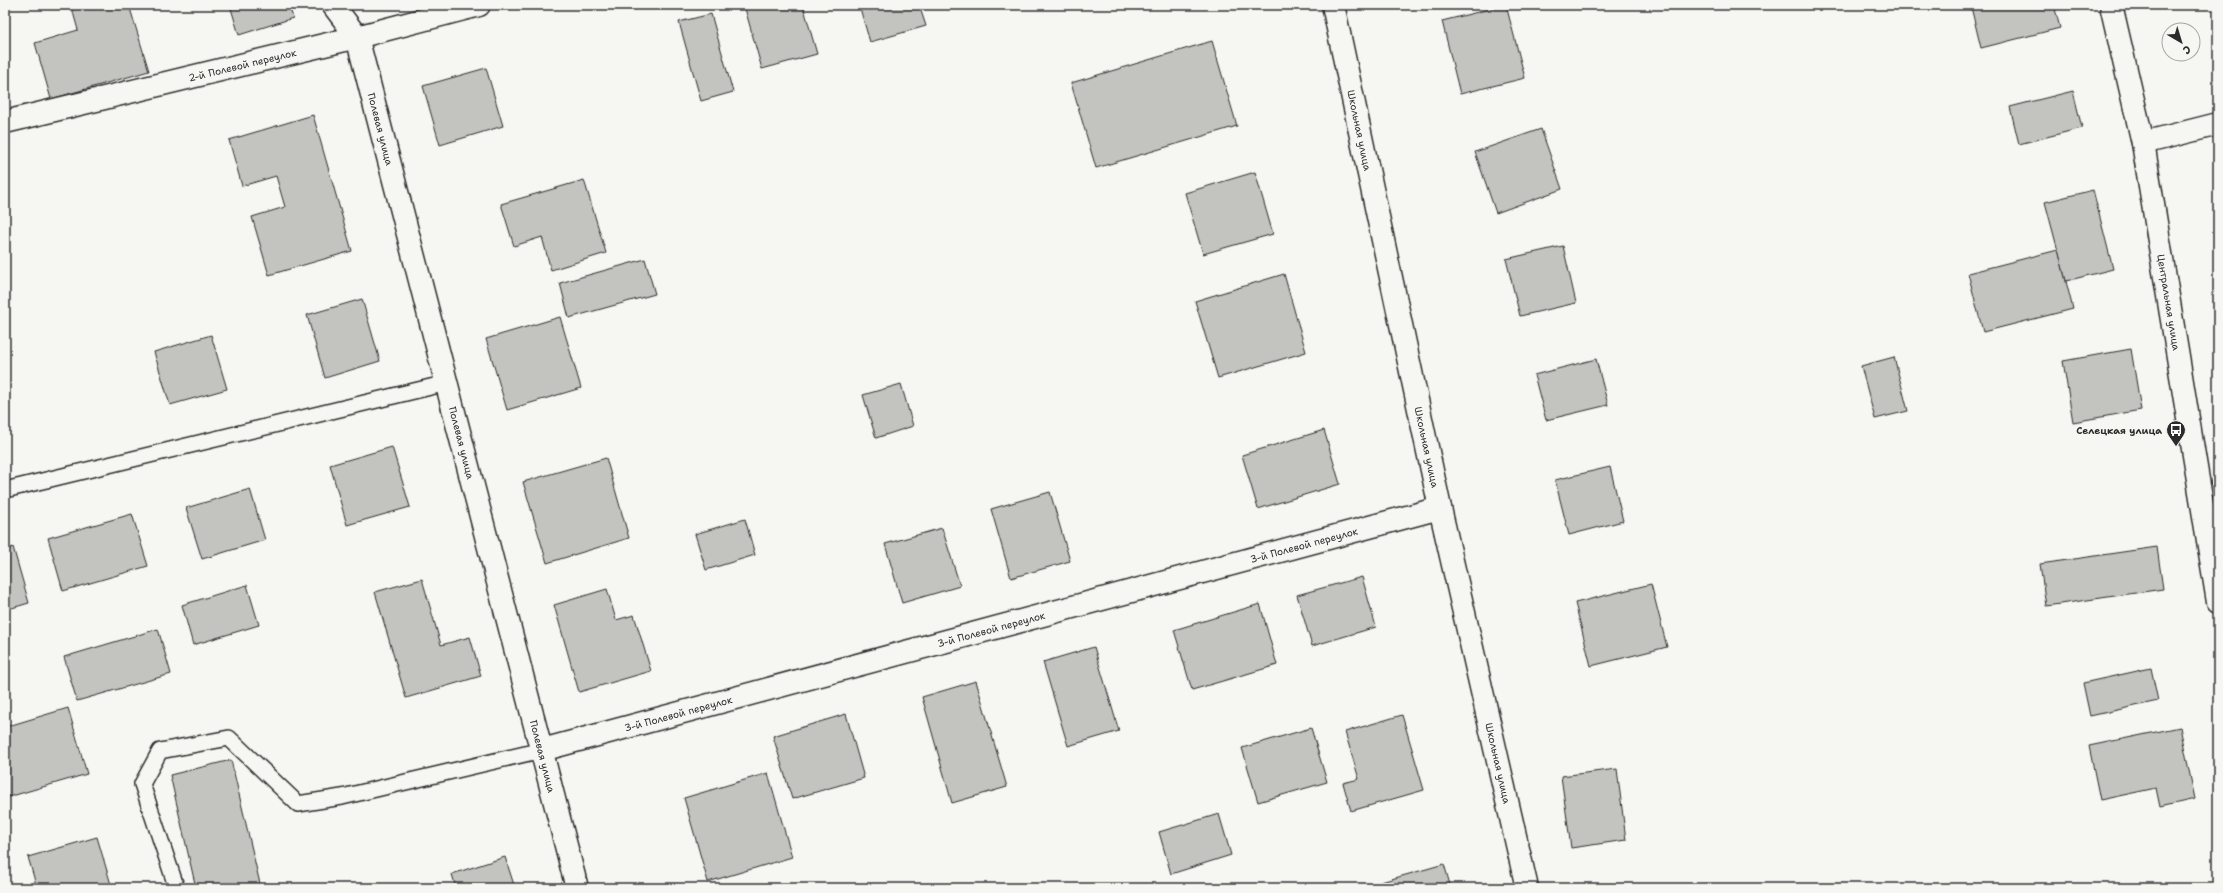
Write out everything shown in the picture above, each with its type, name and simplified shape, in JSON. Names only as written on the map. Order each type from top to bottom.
[{"type":"street","name":"Полевая улица","points":[[333,5],[357,37],[577,888]]},
{"type":"street","name":"2-й Полевой переулок","points":[[5,122],[357,37],[479,5]]},
{"type":"street","name":"Школьная улица","points":[[1333,5],[1440,508],[1528,888]]},
{"type":"street","name":"Центральная улица","points":[[2111,5],[2143,143],[2218,602]]},
{"type":"street","points":[[2143,143],[2218,124]]},
{"type":"street","name":"3-й Полевой переулок","points":[[542,750],[1440,508]]},
{"type":"lane","points":[[5,490],[447,383]]},
{"type":"lane","points":[[176,886],[142,784],[160,751],[229,738],[298,804],[342,797],[542,750]]},
{"type":"building","points":[[71,5],[129,5],[149,71],[51,99],[35,43],[78,30]]},
{"type":"building","points":[[230,5],[289,5],[293,18],[239,35]]},
{"type":"building","points":[[744,5],[803,5],[817,54],[762,69]]},
{"type":"building","points":[[859,5],[919,5],[926,26],[870,42]]},
{"type":"building","points":[[1506,5],[1525,78],[1460,94],[1442,21]]},
{"type":"building","points":[[1979,5],[2054,5],[2060,28],[1981,48],[1971,7]]},
{"type":"building","points":[[711,14],[733,92],[701,101],[679,22]]},
{"type":"building","points":[[1212,41],[1237,126],[1096,168],[1071,83]]},
{"type":"building","points":[[486,68],[503,126],[440,145],[423,86]]},
{"type":"building","points":[[2073,91],[2082,128],[2019,144],[2010,107]]},
{"type":"building","points":[[313,115],[352,251],[269,275],[252,217],[285,207],[276,176],[242,186],[229,140]]},
{"type":"building","points":[[1541,129],[1562,189],[1496,213],[1475,152]]},
{"type":"building","points":[[1255,172],[1273,234],[1203,254],[1185,193]]},
{"type":"building","points":[[584,180],[606,253],[551,270],[542,237],[514,246],[501,204]]},
{"type":"building","points":[[2093,190],[2113,269],[2066,281],[2045,202]]},
{"type":"building","points":[[1563,246],[1576,303],[1520,316],[1506,259]]},
{"type":"building","points":[[2058,250],[2073,309],[1983,332],[1968,273]]},
{"type":"building","points":[[645,259],[655,294],[569,318],[560,283]]},
{"type":"building","points":[[1284,274],[1306,352],[1218,378],[1195,301]]},
{"type":"building","points":[[362,299],[380,361],[325,378],[307,315]]},
{"type":"building","points":[[560,317],[581,388],[507,410],[486,339]]},
{"type":"building","points":[[211,335],[227,389],[170,405],[154,352]]},
{"type":"building","points":[[2131,349],[2141,410],[2073,422],[2063,361]]},
{"type":"building","points":[[1894,357],[1908,411],[1875,419],[1861,366]]},
{"type":"building","points":[[1596,359],[1608,405],[1546,420],[1534,375]]},
{"type":"building","points":[[901,384],[913,426],[876,438],[863,395]]},
{"type":"building","points":[[1324,430],[1340,484],[1258,509],[1242,455]]},
{"type":"building","points":[[392,447],[410,507],[347,525],[330,465]]},
{"type":"building","points":[[606,458],[629,538],[547,563],[523,482]]},
{"type":"building","points":[[1610,467],[1623,521],[1569,535],[1555,480]]},
{"type":"building","points":[[250,489],[265,540],[202,559],[186,508]]},
{"type":"building","points":[[1050,492],[1070,561],[1011,578],[991,509]]},
{"type":"building","points":[[132,514],[148,566],[63,591],[48,538]]},
{"type":"building","points":[[745,519],[755,555],[706,570],[695,534]]},
{"type":"building","points":[[942,528],[960,586],[902,603],[885,544]]},
{"type":"building","points":[[13,547],[29,603],[5,610],[5,550]]},
{"type":"building","points":[[2157,547],[2163,589],[2046,606],[2040,564]]},
{"type":"building","points":[[1362,577],[1376,627],[1312,646],[1297,595]]},
{"type":"building","points":[[422,579],[441,645],[470,637],[481,676],[406,698],[375,592]]},
{"type":"building","points":[[1651,584],[1667,647],[1591,666],[1575,603]]},
{"type":"building","points":[[247,585],[259,625],[193,645],[182,605]]},
{"type":"building","points":[[607,589],[616,620],[634,615],[651,671],[579,692],[554,605]]},
{"type":"building","points":[[1260,604],[1277,665],[1192,690],[1174,630]]},
{"type":"building","points":[[158,629],[171,674],[77,701],[64,657]]},
{"type":"building","points":[[1094,647],[1119,731],[1068,746],[1043,662]]},
{"type":"building","points":[[2151,668],[2158,701],[2090,716],[2083,683]]},
{"type":"building","points":[[976,681],[1007,787],[952,803],[922,697]]},
{"type":"building","points":[[68,708],[87,774],[5,798],[5,727]]},
{"type":"building","points":[[846,714],[864,778],[792,799],[773,736]]},
{"type":"building","points":[[1402,715],[1424,790],[1351,811],[1343,783],[1359,779],[1345,732]]},
{"type":"building","points":[[2180,727],[2195,799],[2160,807],[2156,788],[2100,800],[2089,746]]},
{"type":"building","points":[[1311,728],[1327,782],[1258,802],[1242,748]]},
{"type":"building","points":[[231,760],[261,888],[196,888],[170,775]]},
{"type":"building","points":[[1617,769],[1626,840],[1571,848],[1561,776]]},
{"type":"building","points":[[768,773],[792,857],[708,882],[684,798]]},
{"type":"building","points":[[1219,814],[1231,855],[1171,874],[1159,832]]},
{"type":"building","points":[[97,837],[112,888],[37,888],[28,857]]},
{"type":"building","points":[[505,857],[515,888],[456,888],[452,874]]},
{"type":"building","points":[[1444,864],[1451,888],[1375,888],[1374,884]]},
{"type":"place","name":"Селецкая улица","points":[[2176,447]]}]
